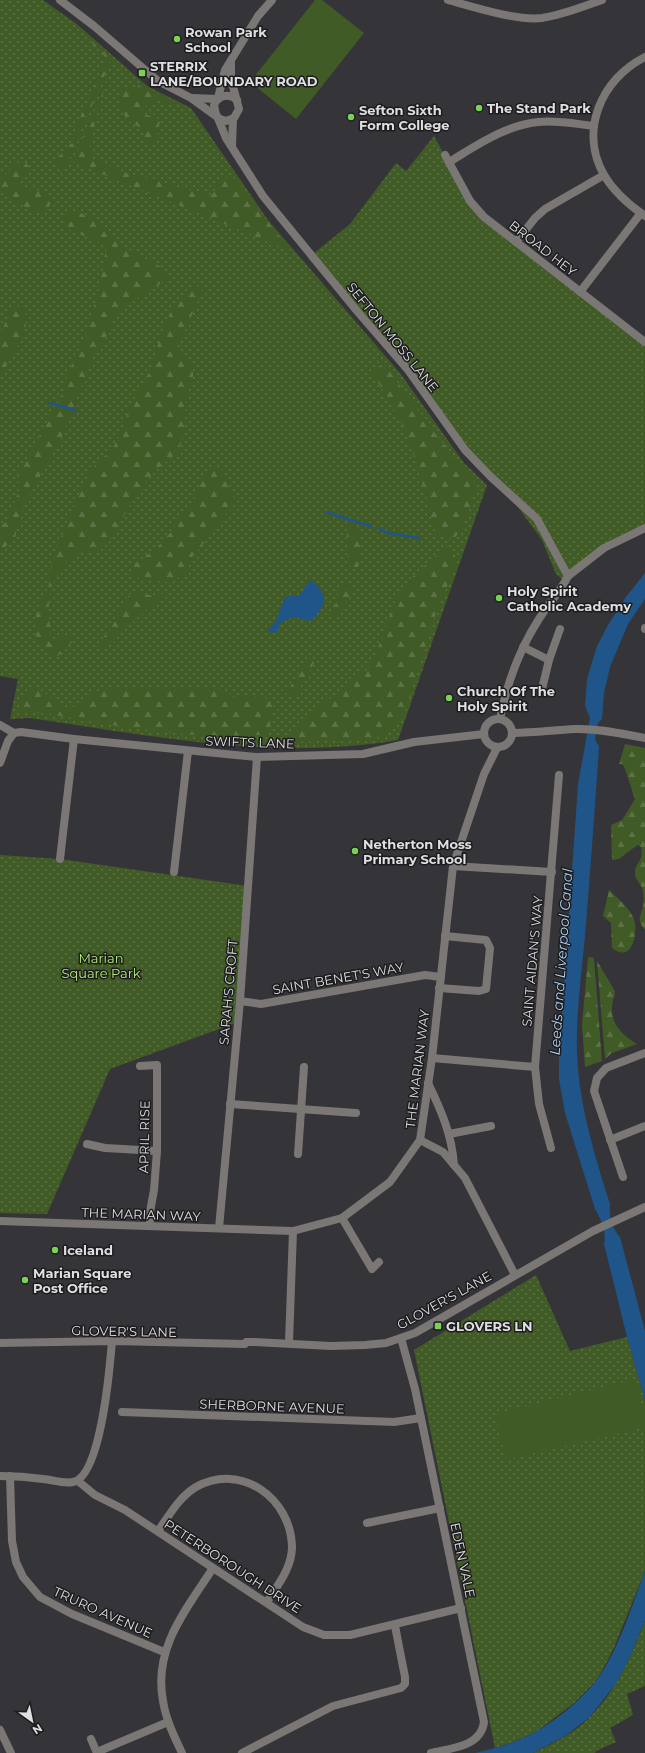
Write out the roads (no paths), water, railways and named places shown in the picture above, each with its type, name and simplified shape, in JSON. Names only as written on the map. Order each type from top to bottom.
[{"type":"street","points":[[60,0],[94,26],[158,82],[191,98],[226,121],[233,119]]},
{"type":"street","points":[[217,116],[214,105],[218,99],[225,70],[258,16],[272,0]]},
{"type":"street","points":[[448,0],[527,18],[542,18],[561,14],[602,0]]},
{"type":"street","points":[[580,292],[643,215],[619,195],[604,175],[596,154],[594,126],[600,103],[610,86],[627,68],[645,58]]},
{"type":"street","points":[[231,61],[231,80],[239,109],[233,119],[232,146]]},
{"type":"street","points":[[191,98],[218,99],[226,95],[234,97],[237,100]]},
{"type":"street","name":"SEFTON MOSS LANE","points":[[217,116],[226,138],[263,196],[352,305],[408,370],[465,450],[490,476],[537,519],[568,576]]},
{"type":"street","name":"BROAD HEY","points":[[594,126],[551,121],[528,123],[447,159],[476,209],[645,342]]},
{"type":"street","points":[[516,242],[535,218],[545,209],[604,175]]},
{"type":"street","points":[[500,719],[505,691],[523,647],[543,612],[564,585],[568,576],[604,548],[645,528]]},
{"type":"street","points":[[542,689],[549,660],[560,629]]},
{"type":"street","points":[[523,647],[549,660]]},
{"type":"street","points":[[500,719],[510,725],[513,733],[510,742],[507,745],[497,748],[490,745],[484,734],[488,723],[500,719]]},
{"type":"street","name":"SWIFTS LANE","points":[[0,725],[14,732],[74,740],[258,757],[362,754],[414,742],[484,734]]},
{"type":"street","points":[[513,733],[583,729],[645,738]]},
{"type":"street","points":[[0,763],[8,741],[14,732]]},
{"type":"street","points":[[60,859],[74,740]]},
{"type":"street","name":"THE MARIAN WAY","points":[[0,1221],[293,1231],[342,1218],[390,1182],[420,1140],[432,1058],[453,866],[484,774],[497,748]]},
{"type":"street","points":[[174,872],[188,751]]},
{"type":"street","name":"SARAH'S CROFT","points":[[219,1228],[240,1001],[258,757]]},
{"type":"street","name":"SAINT AIDAN'S WAY","points":[[551,1148],[539,1104],[535,1067],[559,775]]},
{"type":"street","points":[[453,866],[552,872]]},
{"type":"street","points":[[440,988],[479,991],[486,988],[490,948],[486,940],[445,936]]},
{"type":"street","name":"SAINT BENET'S WAY","points":[[240,1001],[261,1004],[424,975],[441,977]]},
{"type":"street","points":[[622,1177],[594,1091],[597,1078],[606,1068],[645,1053]]},
{"type":"street","points":[[432,1058],[535,1067]]},
{"type":"street","name":"APRIL RISE","points":[[140,1066],[157,1065],[157,1152],[154,1190],[150,1212],[150,1226]]},
{"type":"street","points":[[298,1154],[304,1067]]},
{"type":"street","points":[[428,1083],[442,1112],[450,1134],[454,1165]]},
{"type":"street","points":[[230,1104],[356,1113]]},
{"type":"street","points":[[450,1134],[491,1126]]},
{"type":"street","points":[[610,1140],[645,1126]]},
{"type":"street","points":[[420,1140],[443,1152],[465,1178],[515,1275]]},
{"type":"street","points":[[87,1144],[105,1148],[157,1152]]},
{"type":"street","name":"GLOVER'S LANE","points":[[0,1338],[125,1336],[330,1346],[386,1343],[415,1333],[593,1231],[645,1207]]},
{"type":"street","points":[[342,1218],[372,1269],[379,1262]]},
{"type":"street","points":[[289,1343],[293,1231]]},
{"type":"street","name":"EDEN VALE","points":[[401,1338],[407,1357],[421,1418],[484,1722],[483,1729],[473,1742],[431,1753]]},
{"type":"street","points":[[0,1476],[72,1483],[78,1481],[87,1470],[100,1428],[105,1407],[112,1341]]},
{"type":"street","name":"GLOVER'S LANE","points":[[0,1343],[112,1341],[245,1344],[246,1342]]},
{"type":"street","name":"SHERBORNE AVENUE","points":[[122,1412],[394,1422],[421,1418]]},
{"type":"street","name":"TRURO AVENUE","points":[[10,1476],[12,1541],[16,1562],[24,1577],[40,1597],[72,1614],[164,1652]]},
{"type":"street","points":[[158,1531],[185,1495],[196,1487],[207,1483],[224,1479],[234,1479],[247,1482],[266,1493],[275,1501],[289,1524],[292,1548],[284,1576],[267,1602]]},
{"type":"street","name":"PETERBOROUGH DRIVE","points":[[78,1481],[95,1495],[125,1510],[267,1602],[304,1628],[324,1635],[350,1635],[395,1626],[461,1608]]},
{"type":"street","points":[[366,1524],[440,1508]]},
{"type":"street","points":[[182,1753],[168,1722],[161,1688],[161,1672],[164,1652],[175,1627],[213,1568]]},
{"type":"street","points":[[242,1753],[333,1706],[401,1688],[405,1684],[405,1677],[395,1626]]},
{"type":"street","points":[[91,1739],[97,1752],[168,1722]]},
{"type":"street","points":[[0,1730],[11,1753]]},
{"type":"water","points":[[645,573],[645,599],[628,624],[610,667],[604,693],[602,719],[598,723],[595,740],[599,746],[585,936],[578,1002],[577,1052],[580,1086],[586,1120],[610,1204],[612,1222],[620,1237],[645,1331],[645,1400],[627,1337],[604,1244],[605,1235],[603,1226],[595,1209],[565,1113],[559,1079],[559,1058],[578,784],[590,718],[585,706],[587,679],[597,646],[608,625],[626,597]]},
{"type":"water","points":[[309,581],[313,581],[322,592],[324,601],[316,616],[311,621],[293,617],[280,623],[277,633],[267,631],[276,621],[284,599],[289,595],[300,595]]},
{"type":"water","points":[[645,1571],[645,1621],[628,1661],[617,1682],[590,1717],[565,1736],[533,1753],[475,1753],[508,1744],[537,1731],[562,1714],[584,1695],[608,1663],[626,1624]]},
{"type":"waterway","points":[[50,403],[75,410]]},
{"type":"waterway","points":[[326,512],[370,526]]},
{"type":"waterway","points":[[379,529],[388,533],[419,538]]},
{"type":"place","name":"Rowan Park School","points":[[177,39]]},
{"type":"place","name":"STERRIX LANE/BOUNDARY ROAD","points":[[142,73]]},
{"type":"place","name":"The Stand Park","points":[[479,108]]},
{"type":"place","name":"Sefton Sixth Form College","points":[[351,117]]},
{"type":"place","name":"Holy Spirit Catholic Academy","points":[[499,598]]},
{"type":"place","name":"Church Of The Holy Spirit","points":[[449,698]]},
{"type":"place","name":"Netherton Moss Primary School","points":[[355,851]]},
{"type":"place","name":"Iceland","points":[[55,1250]]},
{"type":"place","name":"Marian Square Post Office","points":[[25,1280]]},
{"type":"place","name":"GLOVERS LN","points":[[438,1326]]},
{"type":"park label","name":"Marian Square Park","points":[[101,966]]},
{"type":"water label","name":"Leeds and Liverpool Canal","points":[[561,962]]}]
